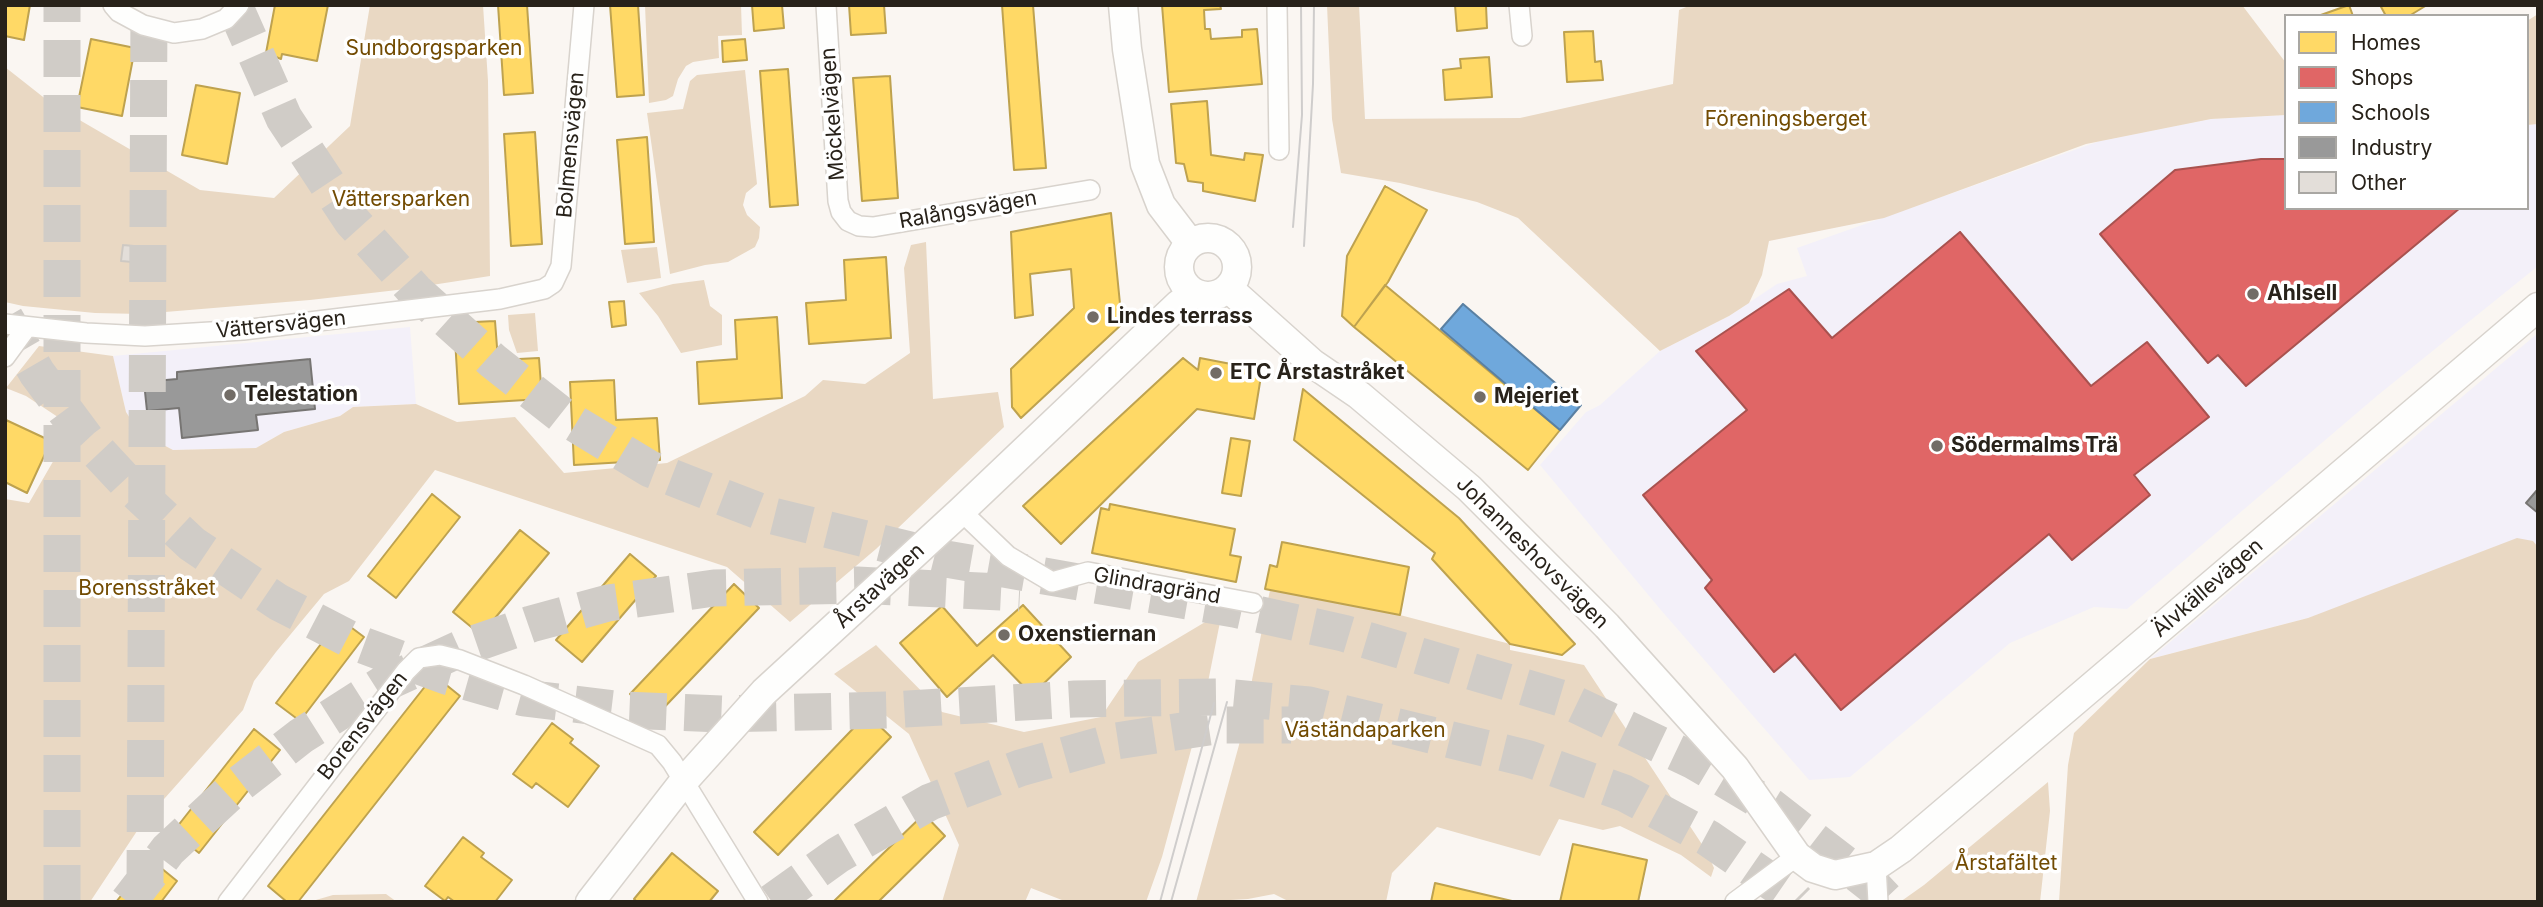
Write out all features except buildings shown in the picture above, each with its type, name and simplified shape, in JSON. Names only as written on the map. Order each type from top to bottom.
[{"type":"main road","points":[[1123,5],[1126,49],[1144,164],[1161,205],[1191,243]]},
{"type":"main road","points":[[1204,237],[1213,237],[1231,247],[1238,265],[1230,286],[1211,296],[1195,293],[1184,283],[1179,268],[1182,253],[1191,243],[1204,237]]},
{"type":"main road","name":"Johanneshovsvägen","points":[[1230,286],[1236,295],[1305,357],[1359,395],[1469,488],[1562,580],[1735,768],[1797,856]]},
{"type":"main road","name":"Årstavägen","points":[[590,902],[684,780],[764,692],[961,511],[1179,304],[1195,293]]},
{"type":"main road","name":"Älvkällevägen","points":[[1797,856],[1812,868],[1835,875],[1877,866],[1901,849],[2538,307]]},
{"type":"street","points":[[113,5],[119,12],[143,25],[174,33],[202,29],[226,19],[239,5]]},
{"type":"street","name":"Bolmensvägen","points":[[553,283],[561,266],[584,5]]},
{"type":"street","name":"Möckelvägen","points":[[826,5],[838,201],[841,212],[848,221]]},
{"type":"street","points":[[1277,5],[1279,149]]},
{"type":"street","points":[[1519,5],[1522,36]]},
{"type":"street","name":"Ralångsvägen","points":[[848,221],[859,226],[873,227],[1090,190]]},
{"type":"street","name":"Vättersvägen","points":[[5,324],[145,336],[243,330],[500,299],[544,289],[553,283]]},
{"type":"street","points":[[5,357],[27,327]]},
{"type":"street","name":"Glindragränd","points":[[961,511],[1008,556],[1052,582],[1088,572],[1253,603]]},
{"type":"street","name":"Borensvägen","points":[[228,902],[405,671],[419,658],[440,655],[524,685],[658,746],[684,780],[758,902]]},
{"type":"street","points":[[1735,902],[1797,856]]},
{"type":"street","points":[[1877,866],[1878,902]]},
{"type":"shaded area","points":[[2284,115],[2284,210],[2529,210],[2529,125],[2538,124],[2538,266],[2378,395],[2127,609],[2094,607],[2010,643],[1850,777],[1809,780],[1660,609],[1540,465],[1586,412],[1600,405],[1660,351],[1729,316],[1777,284],[1807,276],[1797,248],[2100,141],[2211,119]]},
{"type":"shaded area","points":[[410,327],[416,404],[353,407],[340,416],[284,432],[256,448],[173,450],[139,432],[126,412],[113,356]]},
{"type":"shaded area","points":[[2538,333],[2538,547],[2533,541],[2308,618],[2150,659]]},
{"type":"green space","name":"Vättersparken","points":[[370,5],[483,5],[488,81],[490,276],[310,300],[141,314],[95,313],[5,302],[5,67],[52,104],[200,190],[274,198],[350,126]]},
{"type":"green space","points":[[645,5],[741,5],[742,35],[718,36],[719,58],[693,62],[686,66],[678,79],[673,96],[649,103]]},
{"type":"green space","name":"Föreningsberget","points":[[1327,5],[1359,5],[1365,119],[1520,118],[1673,84],[1679,10],[1691,5],[2242,5],[2284,60],[2284,115],[2211,119],[2086,144],[1884,218],[1769,241],[1762,275],[1749,303],[1660,351],[1518,218],[1477,202],[1400,183],[1341,173],[1332,119]]},
{"type":"green space","points":[[2538,14],[2538,124],[2529,125],[2529,20]]},
{"type":"green space","points":[[745,70],[757,184],[746,193],[743,205],[747,215],[760,227],[759,238],[755,247],[728,262],[670,274],[647,113],[683,109],[690,81],[697,75]]},
{"type":"green space","name":"Borensstråket","points":[[926,242],[933,399],[998,392],[1004,427],[876,549],[790,622],[727,567],[435,470],[349,581],[324,594],[276,652],[254,681],[243,710],[141,825],[90,902],[5,902],[5,499],[29,503],[73,427],[26,396],[6,388],[39,346],[113,356],[126,412],[139,432],[173,450],[256,448],[284,432],[340,416],[353,407],[416,404],[457,422],[515,417],[564,473],[667,463],[805,396],[823,380],[865,384],[910,353],[904,268],[911,245]]},
{"type":"green space","points":[[657,247],[661,278],[627,283],[621,250]]},
{"type":"green space","points":[[704,280],[710,306],[722,315],[722,345],[681,353],[658,316],[639,293],[673,284]]},
{"type":"green space","points":[[535,313],[538,351],[517,353],[509,330],[508,315]]},
{"type":"green space","points":[[2517,538],[2533,541],[2538,547],[2538,902],[2059,902],[2068,765],[2074,733],[2150,659],[2308,618]]},
{"type":"green space","name":"Väständaparken","points":[[1270,590],[1400,615],[1510,644],[1510,650],[1584,665],[1707,852],[1714,868],[1711,877],[1681,855],[1620,826],[1603,830],[1559,819],[1540,856],[1437,827],[1392,873],[1386,902],[1290,902],[1274,894],[1248,899],[1196,902],[1239,745]]},
{"type":"green space","points":[[1222,612],[1204,702],[1162,857],[1146,902],[1067,902],[1031,888],[1025,902],[942,902],[959,845],[909,734],[834,674],[876,645],[942,712],[1024,732],[1101,717],[1138,662]]},
{"type":"green space","name":"Årstafältet","points":[[2048,782],[2050,811],[2040,902],[1900,902],[1924,885]]},
{"type":"green space","points":[[386,894],[397,902],[309,902],[333,895]]},
{"type":"tunnel","points":[[62,5],[62,902]]},
{"type":"tunnel","points":[[145,887],[149,5]]},
{"type":"tunnel","points":[[234,5],[284,118],[352,221],[415,291],[493,361],[564,417],[650,469],[769,515],[946,559],[1234,609],[1343,633],[1564,699],[1694,761],[1771,807],[1872,885],[1888,902]]},
{"type":"tunnel","points":[[5,318],[37,373],[86,439],[129,485],[192,544],[278,602],[357,643],[446,676],[524,698],[624,710],[722,714],[889,710],[1075,699],[1224,697],[1309,705],[1529,759],[1624,793],[1708,838],[1797,902]]},
{"type":"tunnel","points":[[128,902],[168,850],[238,785],[301,736],[383,684],[462,648],[531,624],[608,603],[714,588],[857,585],[1020,593]]},
{"type":"tunnel","points":[[772,902],[838,855],[930,802],[1020,768],[1116,741],[1221,725],[1291,725]]},
{"type":"tram line","points":[[1293,227],[1302,115],[1301,5]]},
{"type":"tram line","points":[[1304,246],[1313,84],[1314,5]]},
{"type":"tram line","points":[[1171,902],[1227,702]]},
{"type":"tram line","points":[[1160,902],[1214,703]]},
{"type":"place","name":"Ahlsell","points":[[2253,294]]},
{"type":"place","name":"Lindes terrass","points":[[1093,317]]},
{"type":"place","name":"ETC Årstastråket","points":[[1216,373]]},
{"type":"place","name":"Telestation","points":[[230,395]]},
{"type":"place","name":"Mejeriet","points":[[1480,397]]},
{"type":"place","name":"Södermalms Trä","points":[[1937,446]]},
{"type":"place","name":"Oxenstiernan","points":[[1004,635]]},
{"type":"park label","name":"Sundborgsparken","points":[[434,49]]}]
